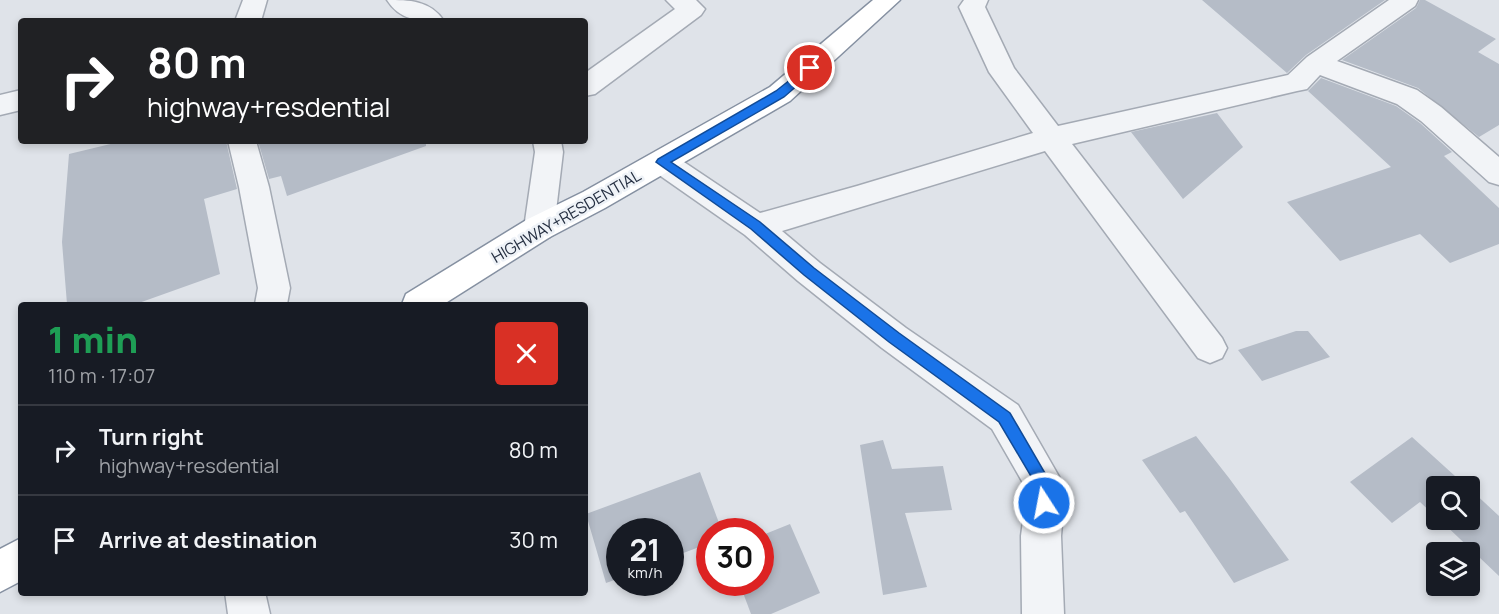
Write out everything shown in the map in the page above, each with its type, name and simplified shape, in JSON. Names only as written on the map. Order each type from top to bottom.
[{"type":"highway","name":"HIGHWAY+RESDENTIAL","points":[[420,302],[539,228],[662,162],[780,94],[888,0]]},
{"type":"highway","points":[[0,572],[18,560]]},
{"type":"street","points":[[249,18],[255,0]]},
{"type":"street","points":[[399,0],[426,18]]},
{"type":"street","points":[[588,85],[692,9],[678,0]]},
{"type":"street","points":[[976,0],[972,7],[1002,72],[1210,348]]},
{"type":"street","points":[[756,226],[857,198],[1052,138],[1297,82],[1316,63],[1406,0]]},
{"type":"street","points":[[1316,63],[1407,97],[1485,151],[1499,174]]},
{"type":"street","points":[[0,105],[18,101]]},
{"type":"street","points":[[243,144],[254,187],[274,288],[271,302]]},
{"type":"street","points":[[539,228],[548,144]]},
{"type":"street","points":[[662,162],[756,226],[809,272],[894,338],[1005,417],[1046,487],[1041,536],[1042,614]]},
{"type":"street","points":[[246,596],[249,614]]},
{"type":"building","points":[[1202,0],[1385,0],[1306,55],[1287,73]]},
{"type":"building","points":[[1420,0],[1425,0],[1496,39],[1478,52],[1499,64],[1499,125],[1479,137],[1418,88],[1342,60],[1416,8]]},
{"type":"building","points":[[1321,78],[1396,106],[1420,123],[1452,152],[1444,156],[1499,208],[1499,244],[1450,263],[1420,234],[1340,261],[1287,202],[1391,167],[1308,91]]},
{"type":"building","points":[[1217,113],[1243,147],[1183,199],[1131,132]]},
{"type":"building","points":[[111,144],[227,144],[237,189],[204,199],[220,274],[142,302],[67,302],[62,242],[69,154]]},
{"type":"building","points":[[259,144],[426,144],[426,146],[287,196],[281,176],[269,179]]},
{"type":"building","points":[[1296,331],[1308,331],[1330,357],[1262,381],[1238,350]]},
{"type":"building","points":[[1196,436],[1289,560],[1234,583],[1185,511],[1180,513],[1142,460]]},
{"type":"building","points":[[1412,437],[1455,476],[1426,476],[1426,508],[1420,502],[1392,523],[1350,482]]},
{"type":"building","points":[[883,440],[892,469],[943,466],[952,510],[905,513],[927,587],[883,595],[860,445]]},
{"type":"building","points":[[700,472],[717,518],[696,518],[696,548],[684,553],[684,518],[606,518],[606,583],[588,521],[588,513]]},
{"type":"building","points":[[1480,498],[1499,516],[1499,576],[1480,558],[1480,542],[1463,542],[1451,530],[1480,530]]},
{"type":"building","points":[[790,524],[820,593],[771,614],[751,614],[744,596],[774,596],[774,530]]},
{"type":"route","points":[[810,68],[780,94],[662,162],[756,226],[809,272],[894,338],[1005,417],[1046,487],[1044,503]]}]
